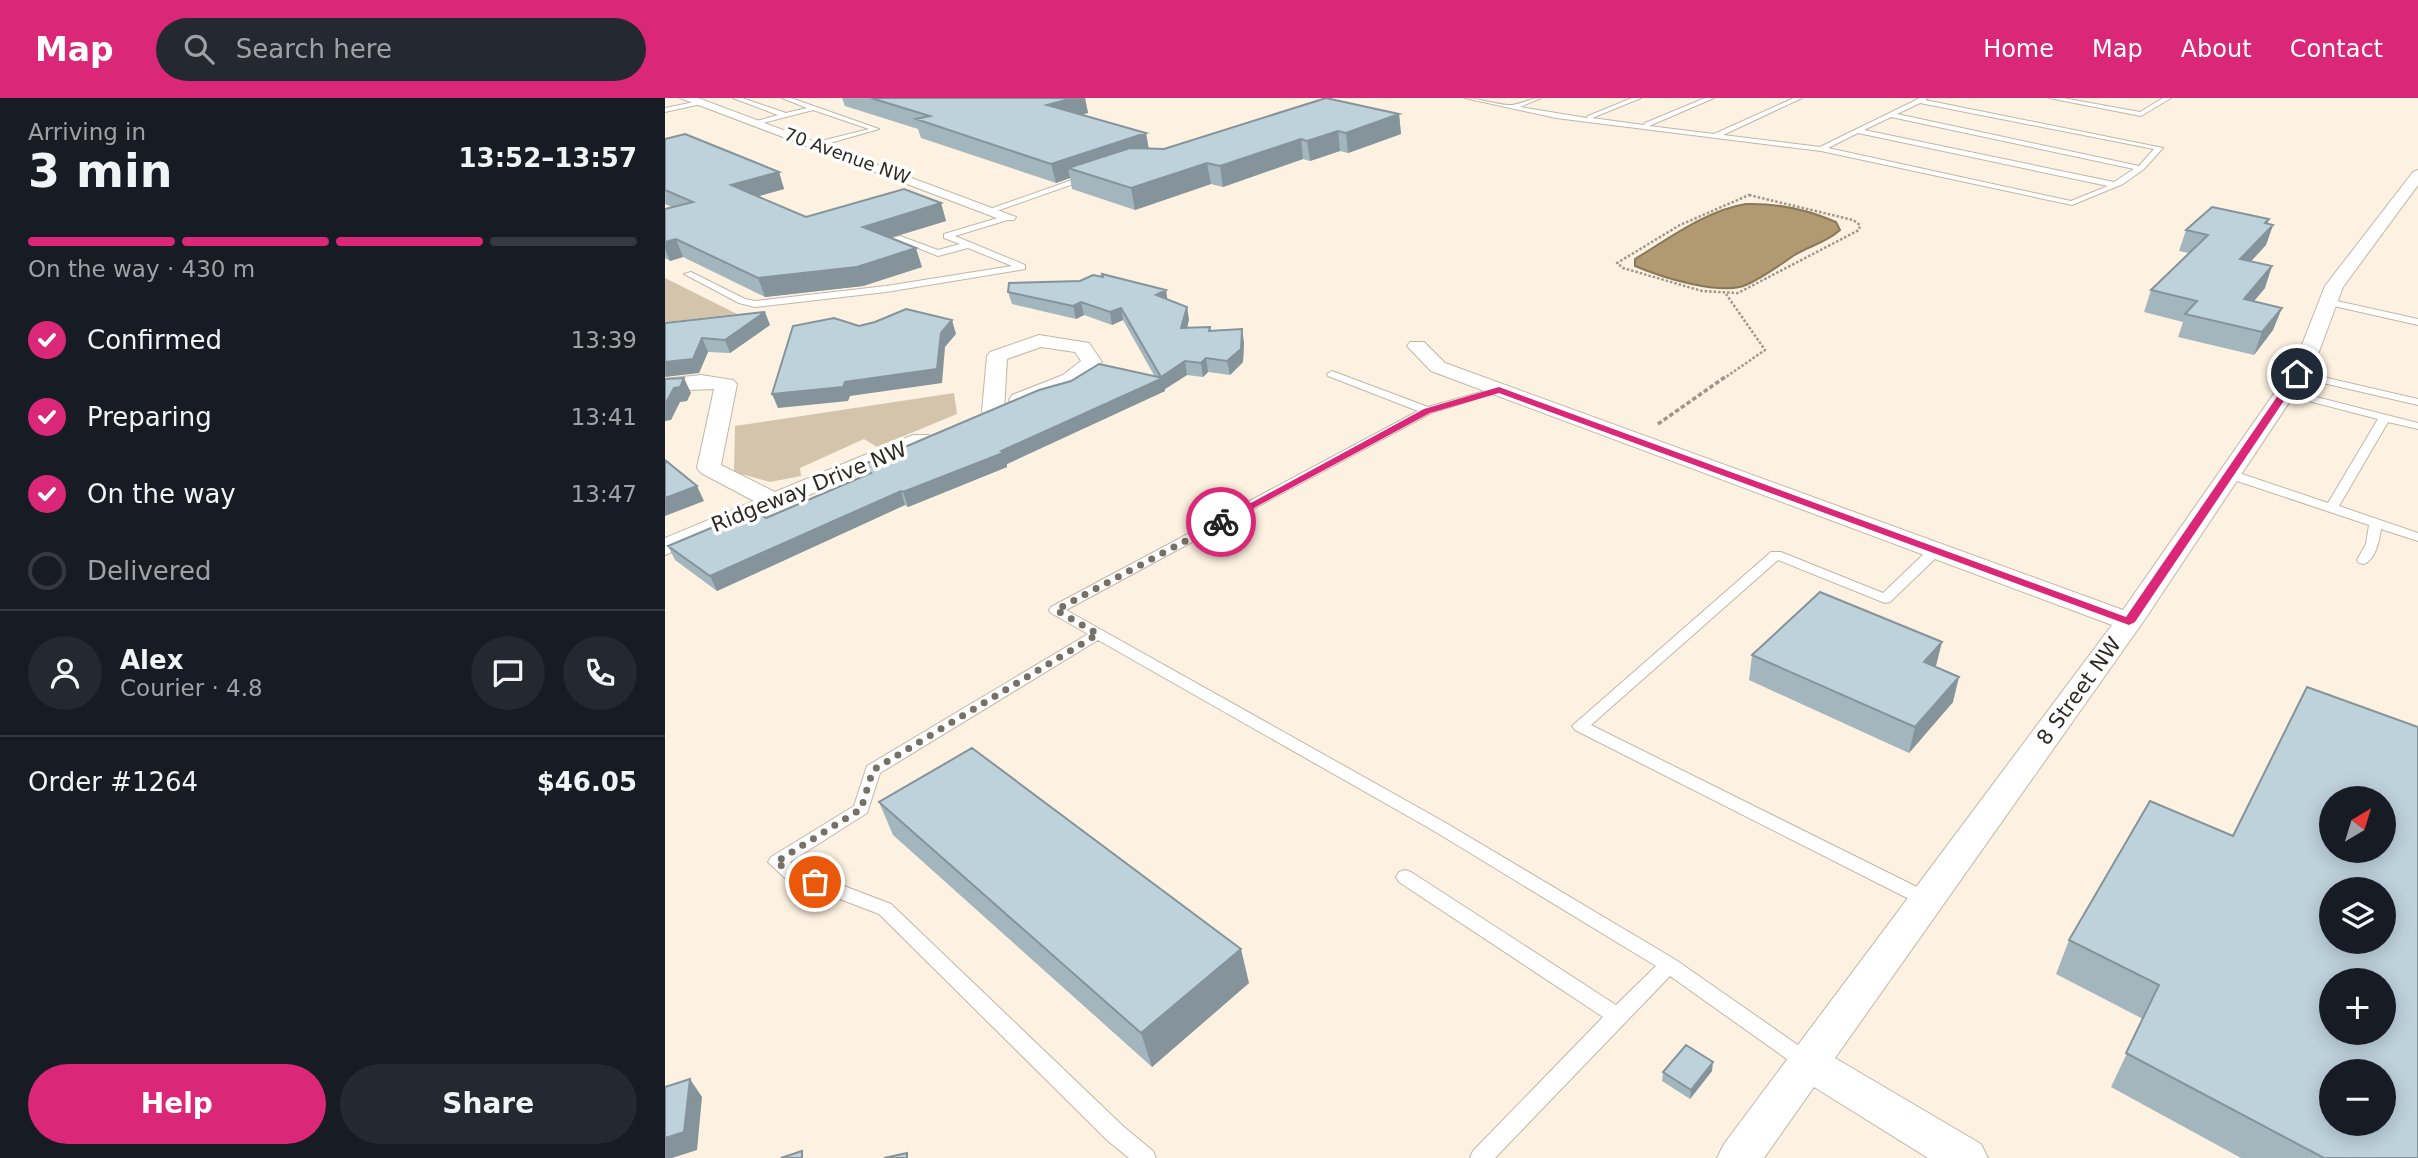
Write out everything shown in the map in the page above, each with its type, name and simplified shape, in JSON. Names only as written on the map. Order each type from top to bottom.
[{"type":"street","name":"70 Avenue NW","points":[[697,100],[1008,217]]},
{"type":"street","name":"8 Street NW","points":[[1739,1158],[2129,622],[2291,383],[2334,286],[2418,175]]},
{"type":"street","points":[[968,421],[993,411],[1070,379],[1092,362],[1082,347],[1039,341],[997,356],[993,411]]},
{"type":"street","points":[[1417,346],[1438,368],[2129,622]]},
{"type":"street","points":[[665,385],[701,381],[726,384],[709,468],[773,501]]},
{"type":"street","name":"Ridgeway Drive NW","points":[[665,547],[944,431]]},
{"type":"street","points":[[1809,1063],[1966,1158]]},
{"type":"lane","points":[[736,98],[785,115]]},
{"type":"lane","points":[[785,98],[876,129],[816,145]]},
{"type":"lane","points":[[1468,98],[1585,118],[1821,149],[2072,203],[2115,185],[2151,161],[2159,148],[1922,99],[1821,149]]},
{"type":"lane","points":[[1513,107],[1538,98]]},
{"type":"lane","points":[[1585,118],[1638,98]]},
{"type":"lane","points":[[1645,125],[1711,98]]},
{"type":"lane","points":[[1716,135],[1799,98]]},
{"type":"lane","points":[[2052,98],[2141,114],[2166,99]]},
{"type":"lane","points":[[2149,98],[2166,99]]},
{"type":"lane","points":[[665,110],[697,100]]},
{"type":"lane","points":[[755,122],[814,108]]},
{"type":"lane","points":[[1889,115],[2140,168]]},
{"type":"lane","points":[[1857,131],[2115,185]]},
{"type":"lane","points":[[991,210],[1104,172]]},
{"type":"lane","points":[[688,274],[741,302],[755,303],[885,289],[1023,267],[947,236],[1008,217]]},
{"type":"lane","points":[[897,238],[938,253],[968,245]]},
{"type":"lane","points":[[2328,302],[2418,322]]},
{"type":"lane","points":[[1332,374],[1427,411]]},
{"type":"lane","points":[[2291,383],[2418,402]]},
{"type":"lane","points":[[2291,383],[2418,426]]},
{"type":"lane","points":[[1499,390],[1427,411],[1056,610],[1440,827],[1669,965],[1809,1063]]},
{"type":"lane","points":[[2330,509],[2385,417]]},
{"type":"lane","points":[[2229,474],[2418,537]]},
{"type":"lane","points":[[2364,560],[2372,544],[2375,524]]},
{"type":"lane","points":[[1927,900],[1580,726],[1776,555],[1885,599],[1935,551]]},
{"type":"lane","points":[[1098,634],[873,770],[861,809],[776,862],[792,873],[885,909],[1116,1134],[1145,1158]]},
{"type":"lane","points":[[1405,877],[1617,1016]]},
{"type":"lane","points":[[1481,1158],[1669,965]]},
{"type":"path","points":[[1741,196],[1774,200],[1853,220],[1860,225],[1859,230],[1850,236],[1750,289],[1726,293],[1702,291],[1623,268],[1617,263],[1672,230],[1741,196]]},
{"type":"path","points":[[1635,439],[1765,350],[1726,293]]},
{"type":"shaded area","points":[[1746,204],[1780,206],[1814,214],[1836,222],[1840,230],[1758,279],[1735,288],[1691,284],[1635,266],[1635,259],[1688,226],[1717,212]]},
{"type":"shaded area","points":[[665,278],[737,314],[665,322]]},
{"type":"shaded area","points":[[954,393],[957,414],[877,447],[864,439],[800,468],[801,476],[770,482],[734,472],[735,426]]},
{"type":"building","points":[[871,98],[1073,98],[1047,105],[1146,133],[1051,164],[916,119],[930,116]]},
{"type":"building","points":[[1326,98],[1399,114],[1346,133],[1338,131],[1307,141],[1301,139],[1220,166],[1207,163],[1131,188],[1068,168],[1130,148],[1164,149]]},
{"type":"building","points":[[685,134],[779,172],[731,185],[806,217],[904,189],[941,203],[863,227],[916,248],[857,267],[758,278],[676,239],[665,242],[665,209],[693,202],[665,190],[665,139]]},
{"type":"building","points":[[2212,207],[2269,219],[2265,223],[2273,225],[2240,259],[2272,266],[2244,299],[2282,308],[2262,332],[2185,314],[2197,301],[2151,290],[2208,235],[2186,230]]},
{"type":"building","points":[[1102,274],[1166,290],[1156,295],[1187,307],[1181,328],[1210,327],[1209,331],[1242,329],[1241,349],[1227,361],[1206,358],[1201,363],[1185,361],[1161,377],[1121,308],[1110,312],[1081,302],[1073,306],[1008,292],[1009,283],[1080,281],[1093,275],[1103,277]]},
{"type":"building","points":[[906,309],[952,320],[941,333],[937,369],[845,382],[843,387],[772,394],[793,326],[834,318],[859,326]]},
{"type":"building","points":[[765,312],[725,340],[702,338],[693,359],[665,362],[665,323]]},
{"type":"building","points":[[1099,364],[1163,378],[1001,451],[1003,453],[901,491],[710,576],[668,546],[754,510],[766,518],[871,473],[860,466],[1039,390],[1071,381]]},
{"type":"building","points":[[684,378],[680,387],[674,388],[665,405],[665,379]]},
{"type":"building","points":[[665,460],[697,486],[665,498]]},
{"type":"building","points":[[1820,592],[1942,642],[1924,662],[1959,677],[1915,727],[1752,655]]},
{"type":"building","points":[[2307,687],[2418,727],[2418,1158],[2324,1158],[2126,1053],[2159,985],[2069,940],[2150,801],[2233,836]]},
{"type":"building","points":[[972,748],[1241,949],[1141,1033],[879,802]]},
{"type":"building","points":[[1686,1045],[1713,1062],[1691,1090],[1663,1072]]},
{"type":"building","points":[[690,1079],[684,1132],[665,1138],[665,1087]]},
{"type":"building","points":[[802,1151],[802,1158],[781,1158]]},
{"type":"building","points":[[907,1153],[907,1158],[884,1158]]},
{"type":"way so far","points":[[815,882],[792,873],[776,862],[861,809],[873,770],[1098,634],[1056,610],[1221,522]]},
{"type":"route","points":[[1221,522],[1427,411],[1499,390],[2129,622],[2297,374]]}]
